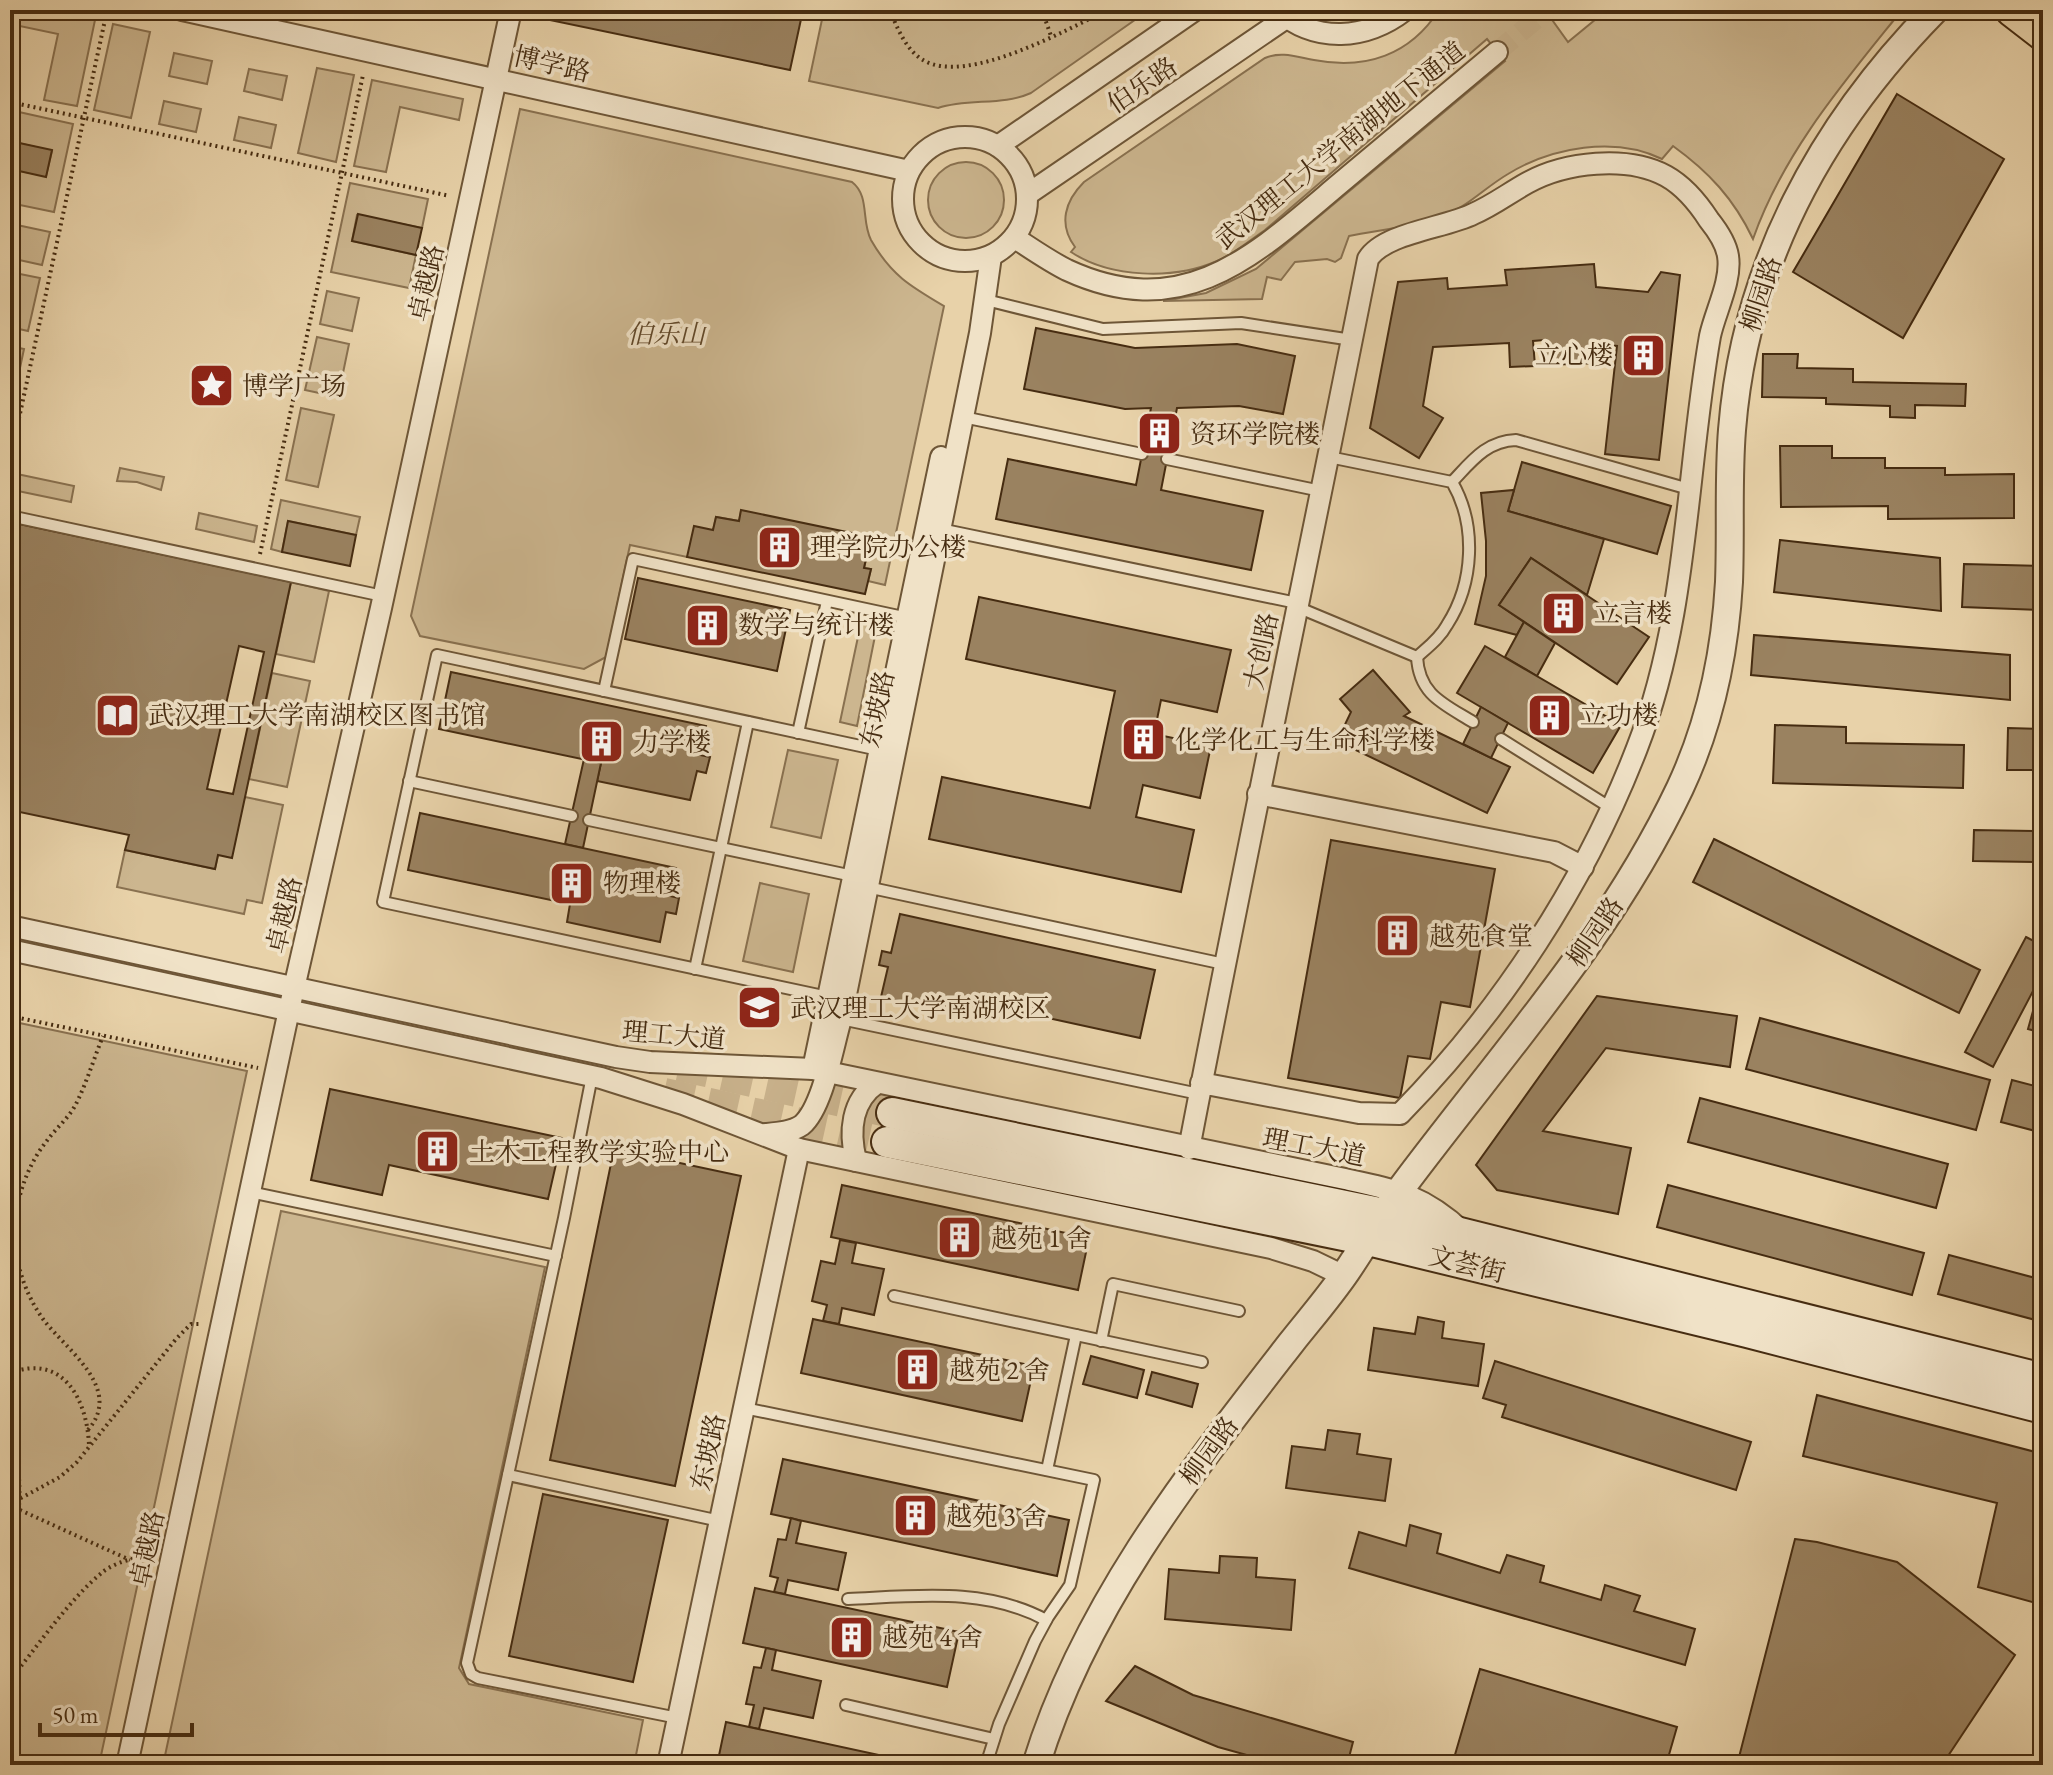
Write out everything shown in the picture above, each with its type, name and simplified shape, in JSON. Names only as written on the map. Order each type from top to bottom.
[{"type":"main road","points":[[2012,10],[2043,34]]},
{"type":"main road","name":"文荟街","points":[[2043,1379],[1465,1234],[1392,1202],[889,1128],[1368,1240],[2043,1408]]},
{"type":"street","name":"博学路","points":[[182,10],[909,171]]},
{"type":"street","name":"卓越路","points":[[127,1765],[289,1010],[511,10]]},
{"type":"street","name":"伯乐路","points":[[998,146],[1195,10]]},
{"type":"street","points":[[1281,14],[1305,28],[1326,34],[1347,35],[1389,23],[1405,10]]},
{"type":"street","name":"柳园路","points":[[1036,1765],[1071,1669],[1118,1581],[1219,1435],[1344,1276],[1392,1202],[1593,939],[1631,878],[1682,784],[1716,682],[1729,585],[1732,430],[1745,342],[1766,271],[1793,205],[1815,163],[1864,92],[1935,10]]},
{"type":"street","name":"伯乐路","points":[[1028,194],[1281,14]]},
{"type":"street","name":"武汉理工大学南湖地下通道","points":[[1015,238],[1066,269],[1114,285],[1172,287],[1213,277],[1264,247],[1497,52]]},
{"type":"street","points":[[974,138],[998,146],[1016,162],[1026,183],[1025,218],[1015,238],[984,258],[965,262],[940,257],[911,232],[903,208],[909,171],[925,151],[948,139],[974,138]]},
{"type":"street","name":"大创路","points":[[1189,1149],[1368,259],[1382,244],[1475,214],[1537,178],[1559,170],[1610,164],[1633,166],[1653,170],[1679,185],[1717,231],[1729,261],[1711,334],[1689,489]]},
{"type":"street","name":"东坡路","points":[[819,1070],[841,1019],[879,750],[908,618],[963,417],[986,300],[984,258]]},
{"type":"street","name":"东坡路","points":[[762,1134],[790,1131],[804,1123],[814,1107],[828,997],[860,882],[934,527],[967,332],[984,258]]},
{"type":"street","points":[[1200,1088],[1359,1113],[1400,1114],[1436,1078],[1561,907],[1583,867],[1639,744],[1658,684],[1677,587],[1689,489]]},
{"type":"street","points":[[1258,794],[1554,852],[1583,867]]},
{"type":"street","name":"理工大道","points":[[10,926],[616,1057],[650,1062],[819,1070],[1189,1149],[1392,1202]]},
{"type":"street","name":"理工大道","points":[[10,950],[592,1076],[683,1104],[799,1149],[1271,1248],[1313,1261],[1344,1276]]},
{"type":"street","points":[[856,1161],[852,1138],[856,1108],[864,1093],[877,1083]]},
{"type":"street","name":"东坡路","points":[[668,1765],[799,1149]]},
{"type":"lane","points":[[986,300],[1103,329],[1256,324],[1352,340]]},
{"type":"lane","points":[[963,417],[1142,454]]},
{"type":"lane","points":[[1452,482],[1486,447],[1516,440],[1689,489]]},
{"type":"lane","points":[[1329,457],[1452,482],[1462,500],[1469,528],[1463,588],[1447,626],[1417,657],[1419,677],[1426,689],[1473,722]]},
{"type":"lane","points":[[1167,459],[1322,492]]},
{"type":"lane","points":[[10,516],[383,596]]},
{"type":"lane","points":[[934,527],[1297,605],[1417,657]]},
{"type":"lane","points":[[604,691],[633,559],[908,618]]},
{"type":"lane","points":[[798,733],[827,601]]},
{"type":"lane","points":[[828,997],[383,902],[437,655],[879,750]]},
{"type":"lane","points":[[695,969],[748,722]]},
{"type":"lane","points":[[1501,739],[1611,808]]},
{"type":"lane","points":[[409,781],[572,816]]},
{"type":"lane","points":[[589,820],[1224,964]]},
{"type":"lane","points":[[841,1019],[1200,1088]]},
{"type":"lane","points":[[592,1076],[468,1657],[471,1674],[478,1678],[678,1718]]},
{"type":"lane","points":[[250,1192],[556,1256]]},
{"type":"lane","points":[[1101,1341],[1113,1284],[1239,1311]]},
{"type":"lane","points":[[894,1296],[1202,1362]]},
{"type":"lane","points":[[1047,1470],[1076,1335]]},
{"type":"lane","points":[[744,1408],[1094,1480],[1070,1585],[1046,1620],[994,1739],[986,1765]]},
{"type":"lane","points":[[508,1475],[720,1521]]},
{"type":"lane","points":[[848,1599],[959,1595],[1026,1609],[1046,1620]]},
{"type":"lane","points":[[846,1705],[994,1739]]},
{"type":"path","points":[[890,10],[913,52],[924,61],[949,68],[973,66],[1108,10]]},
{"type":"path","points":[[1042,10],[1051,36]]},
{"type":"path","points":[[10,460],[105,20]]},
{"type":"path","points":[[260,554],[363,75]]},
{"type":"path","points":[[10,102],[471,200]]},
{"type":"path","points":[[10,1016],[276,1072]]},
{"type":"path","points":[[88,1430],[97,1414],[99,1389],[81,1362],[35,1308],[18,1264],[15,1234],[20,1200],[30,1168],[45,1143],[74,1107],[103,1036]]},
{"type":"path","points":[[10,1504],[66,1472],[188,1327],[195,1323],[221,1326]]},
{"type":"path","points":[[10,1373],[38,1369],[52,1371],[62,1377],[80,1400],[89,1446]]},
{"type":"path","points":[[10,1426],[15,1447],[20,1510],[10,1561]]},
{"type":"path","points":[[20,1510],[130,1560]]},
{"type":"path","points":[[10,1680],[82,1592],[104,1571],[130,1560],[173,1550]]},
{"type":"green space","points":[[10,10],[48,10],[95,20],[77,106],[44,100],[58,34],[10,24]]},
{"type":"green space","points":[[824,10],[1149,10],[1031,93],[1009,99],[938,108],[809,81]]},
{"type":"green space","points":[[1304,10],[1379,10],[1342,18]]},
{"type":"green space","points":[[1439,10],[1545,10],[1568,42],[1607,10],[1902,10],[1838,90],[1799,147],[1781,176],[1753,239],[1738,211],[1719,187],[1673,146],[1662,159],[1624,148],[1584,148],[1564,151],[1525,165],[1440,217],[1349,236],[1341,258],[1335,262],[1327,259],[1295,262],[1281,280],[1267,277],[1262,299],[1163,301],[1206,293],[1256,269],[1505,61],[1487,39],[1265,230],[1223,258],[1182,271],[1142,273],[1104,267],[1071,252],[1075,247],[1067,230],[1066,213],[1072,197],[1084,182],[1265,58],[1283,55],[1351,63],[1385,56],[1415,38]]},
{"type":"green space","points":[[113,24],[150,32],[131,118],[94,110]]},
{"type":"green space","points":[[174,53],[212,61],[207,84],[169,76]]},
{"type":"green space","points":[[317,68],[354,75],[336,162],[298,153]]},
{"type":"green space","points":[[249,69],[287,76],[282,100],[244,91]]},
{"type":"green space","points":[[372,80],[463,99],[459,120],[400,107],[386,172],[354,166]]},
{"type":"green space","points":[[164,101],[201,109],[196,132],[159,124]]},
{"type":"green space","name":"伯乐山","points":[[520,109],[852,182],[858,188],[868,233],[878,252],[902,279],[944,306],[885,585],[868,581],[871,569],[864,568],[871,538],[741,511],[739,521],[716,517],[713,530],[687,557],[630,545],[606,657],[584,669],[420,636],[411,616]]},
{"type":"green space","points":[[10,110],[73,124],[54,212],[10,203],[10,169],[46,176],[52,151],[10,141]]},
{"type":"green space","points":[[239,117],[276,125],[271,148],[234,140]]},
{"type":"green space","points":[[966,162],[981,165],[993,173],[1001,185],[1004,200],[1001,215],[993,227],[981,235],[966,238],[951,235],[939,227],[931,215],[928,200],[931,185],[939,173],[951,165]]},
{"type":"green space","points":[[350,183],[428,199],[422,228],[357,215],[352,241],[416,255],[409,288],[331,272]]},
{"type":"green space","points":[[17,225],[50,232],[42,265],[10,258]]},
{"type":"green space","points":[[10,272],[40,278],[28,331],[10,327]]},
{"type":"green space","points":[[327,291],[359,298],[352,331],[320,324]]},
{"type":"green space","points":[[317,337],[349,344],[338,397],[305,390]]},
{"type":"green space","points":[[10,346],[24,349],[10,415]]},
{"type":"green space","points":[[301,408],[334,415],[318,487],[286,480]]},
{"type":"green space","points":[[120,468],[164,477],[161,490],[137,482],[117,481]]},
{"type":"green space","points":[[17,474],[74,486],[71,502],[13,490]]},
{"type":"green space","points":[[281,500],[360,517],[356,535],[288,521],[282,552],[271,549]]},
{"type":"green space","points":[[199,513],[257,526],[254,542],[196,529]]},
{"type":"green space","points":[[291,582],[329,591],[314,662],[276,654]]},
{"type":"green space","points":[[862,618],[878,621],[857,726],[840,722]]},
{"type":"green space","points":[[272,673],[310,681],[287,787],[249,779]]},
{"type":"green space","points":[[788,750],[838,760],[821,838],[771,827]]},
{"type":"green space","points":[[245,797],[283,805],[262,903],[247,900],[244,914],[117,887],[125,850],[215,869],[218,855]]},
{"type":"green space","points":[[760,883],[809,894],[793,972],[743,961]]},
{"type":"green space","points":[[10,1021],[247,1071],[99,1765],[10,1765]]},
{"type":"green space","points":[[281,1211],[545,1267],[459,1668],[469,1684],[643,1720],[634,1765],[163,1765]]},
{"type":"building","points":[[437,10],[474,10],[472,17]]},
{"type":"building","points":[[547,10],[803,10],[790,70],[545,19]]},
{"type":"building","points":[[1897,94],[2004,159],[1903,338],[1793,272]]},
{"type":"building","points":[[10,141],[52,150],[46,177],[10,169]]},
{"type":"building","points":[[358,214],[422,228],[416,255],[352,241]]},
{"type":"building","name":"立心楼","points":[[1594,264],[1596,287],[1648,292],[1661,272],[1680,275],[1659,460],[1605,454],[1617,346],[1596,344],[1597,363],[1546,365],[1544,340],[1533,341],[1535,366],[1510,367],[1509,343],[1433,347],[1423,406],[1443,418],[1419,458],[1370,428],[1398,282],[1447,278],[1448,289],[1507,285],[1505,270]]},
{"type":"building","name":"资环学院楼","points":[[1036,328],[1135,348],[1237,344],[1295,356],[1283,414],[1239,406],[1177,408],[1161,490],[1263,511],[1251,570],[996,519],[1008,459],[1136,485],[1151,408],[1125,409],[1024,389]]},
{"type":"building","points":[[1763,354],[1798,354],[1797,368],[1853,369],[1853,382],[1966,384],[1965,406],[1915,405],[1915,418],[1890,417],[1890,406],[1826,404],[1826,398],[1762,397]]},
{"type":"building","points":[[1780,446],[1832,446],[1832,458],[1885,458],[1885,468],[1945,468],[1945,475],[2014,474],[2014,518],[1888,519],[1888,506],[1781,507]]},
{"type":"building","points":[[1522,462],[1671,506],[1657,554],[1508,511]]},
{"type":"building","points":[[1514,490],[1508,511],[1604,539],[1587,595],[1531,558],[1499,605],[1524,622],[1517,635],[1475,624],[1486,576],[1481,493]]},
{"type":"building","name":"理学院办公楼","points":[[741,510],[871,537],[864,568],[871,569],[865,594],[687,557],[694,526],[713,530],[716,517],[739,521]]},
{"type":"building","points":[[288,521],[356,535],[350,566],[282,552]]},
{"type":"building","name":"武汉理工大学南湖校区图书馆","points":[[10,522],[291,582],[232,858],[218,855],[215,869],[125,850],[129,835],[10,810]],"holes":[[[239,646],[264,652],[233,794],[207,789]]]},
{"type":"building","points":[[1780,540],[1940,558],[1941,611],[1774,592]]},
{"type":"building","name":"立言楼","points":[[1531,558],[1649,637],[1617,684],[1499,605]]},
{"type":"building","points":[[1964,564],[2043,566],[2043,610],[1962,607]]},
{"type":"building","name":"数学与统计楼","points":[[638,578],[790,610],[777,671],[625,639]]},
{"type":"building","name":"化学化工与生命科学楼","points":[[979,597],[1231,650],[1217,712],[1161,700],[1154,734],[1211,746],[1200,798],[1143,785],[1136,817],[1194,830],[1181,892],[929,839],[942,777],[1090,808],[1115,691],[966,659]]},
{"type":"building","points":[[1524,622],[1555,643],[1537,676],[1505,657]]},
{"type":"building","points":[[1754,635],[2010,655],[2010,700],[1751,675]]},
{"type":"building","name":"立功楼","points":[[1485,646],[1621,725],[1593,773],[1457,693]]},
{"type":"building","points":[[1373,670],[1410,712],[1404,716],[1510,767],[1487,813],[1337,741],[1351,712],[1340,699]]},
{"type":"building","name":"力学楼","points":[[451,672],[706,726],[700,755],[710,757],[706,773],[697,771],[690,800],[597,781],[601,763],[439,729]]},
{"type":"building","points":[[1481,707],[1508,723],[1491,758],[1463,744]]},
{"type":"building","points":[[1775,725],[1846,727],[1846,743],[1964,745],[1963,788],[1773,783]]},
{"type":"building","points":[[2008,728],[2043,729],[2043,770],[2007,770]]},
{"type":"building","points":[[584,759],[601,763],[583,848],[565,844]]},
{"type":"building","name":"物理楼","points":[[420,813],[676,868],[670,896],[679,898],[676,914],[666,912],[660,942],[567,922],[570,904],[408,870]]},
{"type":"building","points":[[1974,830],[2039,831],[2039,862],[1973,861]]},
{"type":"building","points":[[1714,839],[1980,970],[1959,1013],[1693,882]]},
{"type":"building","name":"越苑食堂","points":[[1331,840],[1495,869],[1470,1007],[1441,1002],[1430,1059],[1408,1056],[1400,1098],[1288,1078]]},
{"type":"building","points":[[900,914],[1155,970],[1140,1038],[970,1001],[967,1016],[881,997],[888,967],[879,965],[882,951],[891,953]]},
{"type":"building","points":[[2026,937],[2043,946],[2043,972],[1993,1067],[1965,1052]]},
{"type":"building","points":[[2040,986],[2043,987],[2043,1033],[2028,1029]]},
{"type":"building","points":[[1597,996],[1737,1016],[1730,1067],[1606,1048],[1543,1131],[1631,1148],[1618,1214],[1497,1190],[1476,1165]]},
{"type":"building","points":[[1760,1018],[1990,1080],[1976,1130],[1746,1069]]},
{"type":"building","points":[[2012,1080],[2043,1088],[2043,1133],[2001,1122]]},
{"type":"building","name":"土木工程教学实验中心","points":[[330,1089],[562,1138],[548,1199],[389,1165],[382,1195],[311,1180]]},
{"type":"building","points":[[1700,1098],[1948,1164],[1936,1208],[1688,1142]]},
{"type":"building","points":[[614,1149],[741,1176],[675,1486],[550,1460]]},
{"type":"building","name":"越苑 1 舍","points":[[842,1185],[1089,1238],[1078,1290],[831,1237]]},
{"type":"building","points":[[1668,1185],[1924,1253],[1912,1295],[1657,1227]]},
{"type":"building","points":[[840,1240],[856,1243],[852,1263],[884,1269],[874,1315],[842,1308],[839,1324],[823,1321],[827,1305],[812,1301],[821,1261],[835,1264]]},
{"type":"building","points":[[1949,1255],[2043,1280],[2043,1322],[1938,1294]]},
{"type":"building","points":[[1418,1317],[1444,1322],[1442,1338],[1484,1344],[1478,1386],[1368,1370],[1374,1328],[1415,1334]]},
{"type":"building","name":"越苑 2 舍","points":[[813,1319],[1034,1366],[1022,1421],[801,1373]]},
{"type":"building","points":[[1091,1356],[1144,1370],[1137,1398],[1083,1384]]},
{"type":"building","points":[[1495,1361],[1751,1442],[1736,1490],[1502,1417],[1506,1405],[1483,1398]]},
{"type":"building","points":[[1152,1372],[1198,1384],[1192,1407],[1146,1394]]},
{"type":"building","points":[[1817,1395],[2043,1454],[2043,1605],[1978,1587],[1997,1503],[1803,1456]]},
{"type":"building","points":[[1328,1430],[1360,1434],[1357,1454],[1391,1459],[1385,1501],[1286,1488],[1292,1446],[1325,1450]]},
{"type":"building","name":"越苑 3 舍","points":[[783,1459],[1069,1520],[1057,1576],[771,1514]]},
{"type":"building","points":[[543,1494],[668,1520],[633,1682],[509,1656]]},
{"type":"building","points":[[791,1518],[801,1521],[796,1543],[846,1553],[838,1590],[788,1580],[785,1594],[774,1592],[778,1578],[770,1576],[778,1539],[786,1540]]},
{"type":"building","points":[[1410,1525],[1441,1534],[1437,1553],[1500,1573],[1507,1555],[1544,1566],[1540,1582],[1601,1600],[1605,1585],[1640,1596],[1634,1611],[1695,1629],[1685,1665],[1349,1568],[1359,1532],[1406,1546]]},
{"type":"building","points":[[1795,1539],[1897,1562],[2015,1655],[1942,1765],[1737,1765]]},
{"type":"building","points":[[1220,1556],[1257,1558],[1256,1577],[1295,1580],[1291,1630],[1165,1619],[1169,1569],[1219,1573]]},
{"type":"building","name":"越苑 4 舍","points":[[755,1588],[959,1632],[947,1687],[743,1643]]},
{"type":"building","points":[[766,1648],[776,1650],[772,1670],[821,1681],[813,1718],[764,1708],[759,1729],[749,1727],[754,1705],[746,1704],[754,1667],[761,1668]]},
{"type":"building","points":[[1135,1666],[1193,1695],[1353,1742],[1347,1765],[1283,1765],[1218,1747],[1106,1701]]},
{"type":"building","points":[[1480,1669],[1677,1727],[1666,1765],[1452,1765]]},
{"type":"building","points":[[726,1722],[749,1727],[925,1765],[717,1765]]},
{"type":"tunnel","points":[[1497,52],[1547,10]]},
{"type":"tunnel","points":[[679,1066],[892,1113]]},
{"type":"tunnel","points":[[664,1093],[887,1142]]},
{"type":"place","name":"立心楼","points":[[1644,355]]},
{"type":"place","name":"博学广场","points":[[211,386]]},
{"type":"place","name":"资环学院楼","points":[[1159,434]]},
{"type":"place","name":"理学院办公楼","points":[[779,547]]},
{"type":"place","name":"立言楼","points":[[1563,613]]},
{"type":"place","name":"数学与统计楼","points":[[707,625]]},
{"type":"place","name":"武汉理工大学南湖校区图书馆","points":[[117,715]]},
{"type":"place","name":"立功楼","points":[[1549,715]]},
{"type":"place","name":"化学化工与生命科学楼","points":[[1144,740]]},
{"type":"place","name":"力学楼","points":[[602,742]]},
{"type":"place","name":"物理楼","points":[[572,883]]},
{"type":"place","name":"越苑食堂","points":[[1398,936]]},
{"type":"place","name":"武汉理工大学南湖校区","points":[[759,1008]]},
{"type":"place","name":"土木工程教学实验中心","points":[[438,1152]]},
{"type":"place","name":"越苑 1 舍","points":[[960,1238]]},
{"type":"place","name":"越苑 2 舍","points":[[918,1370]]},
{"type":"place","name":"越苑 3 舍","points":[[915,1516]]},
{"type":"place","name":"越苑 4 舍","points":[[851,1637]]}]
